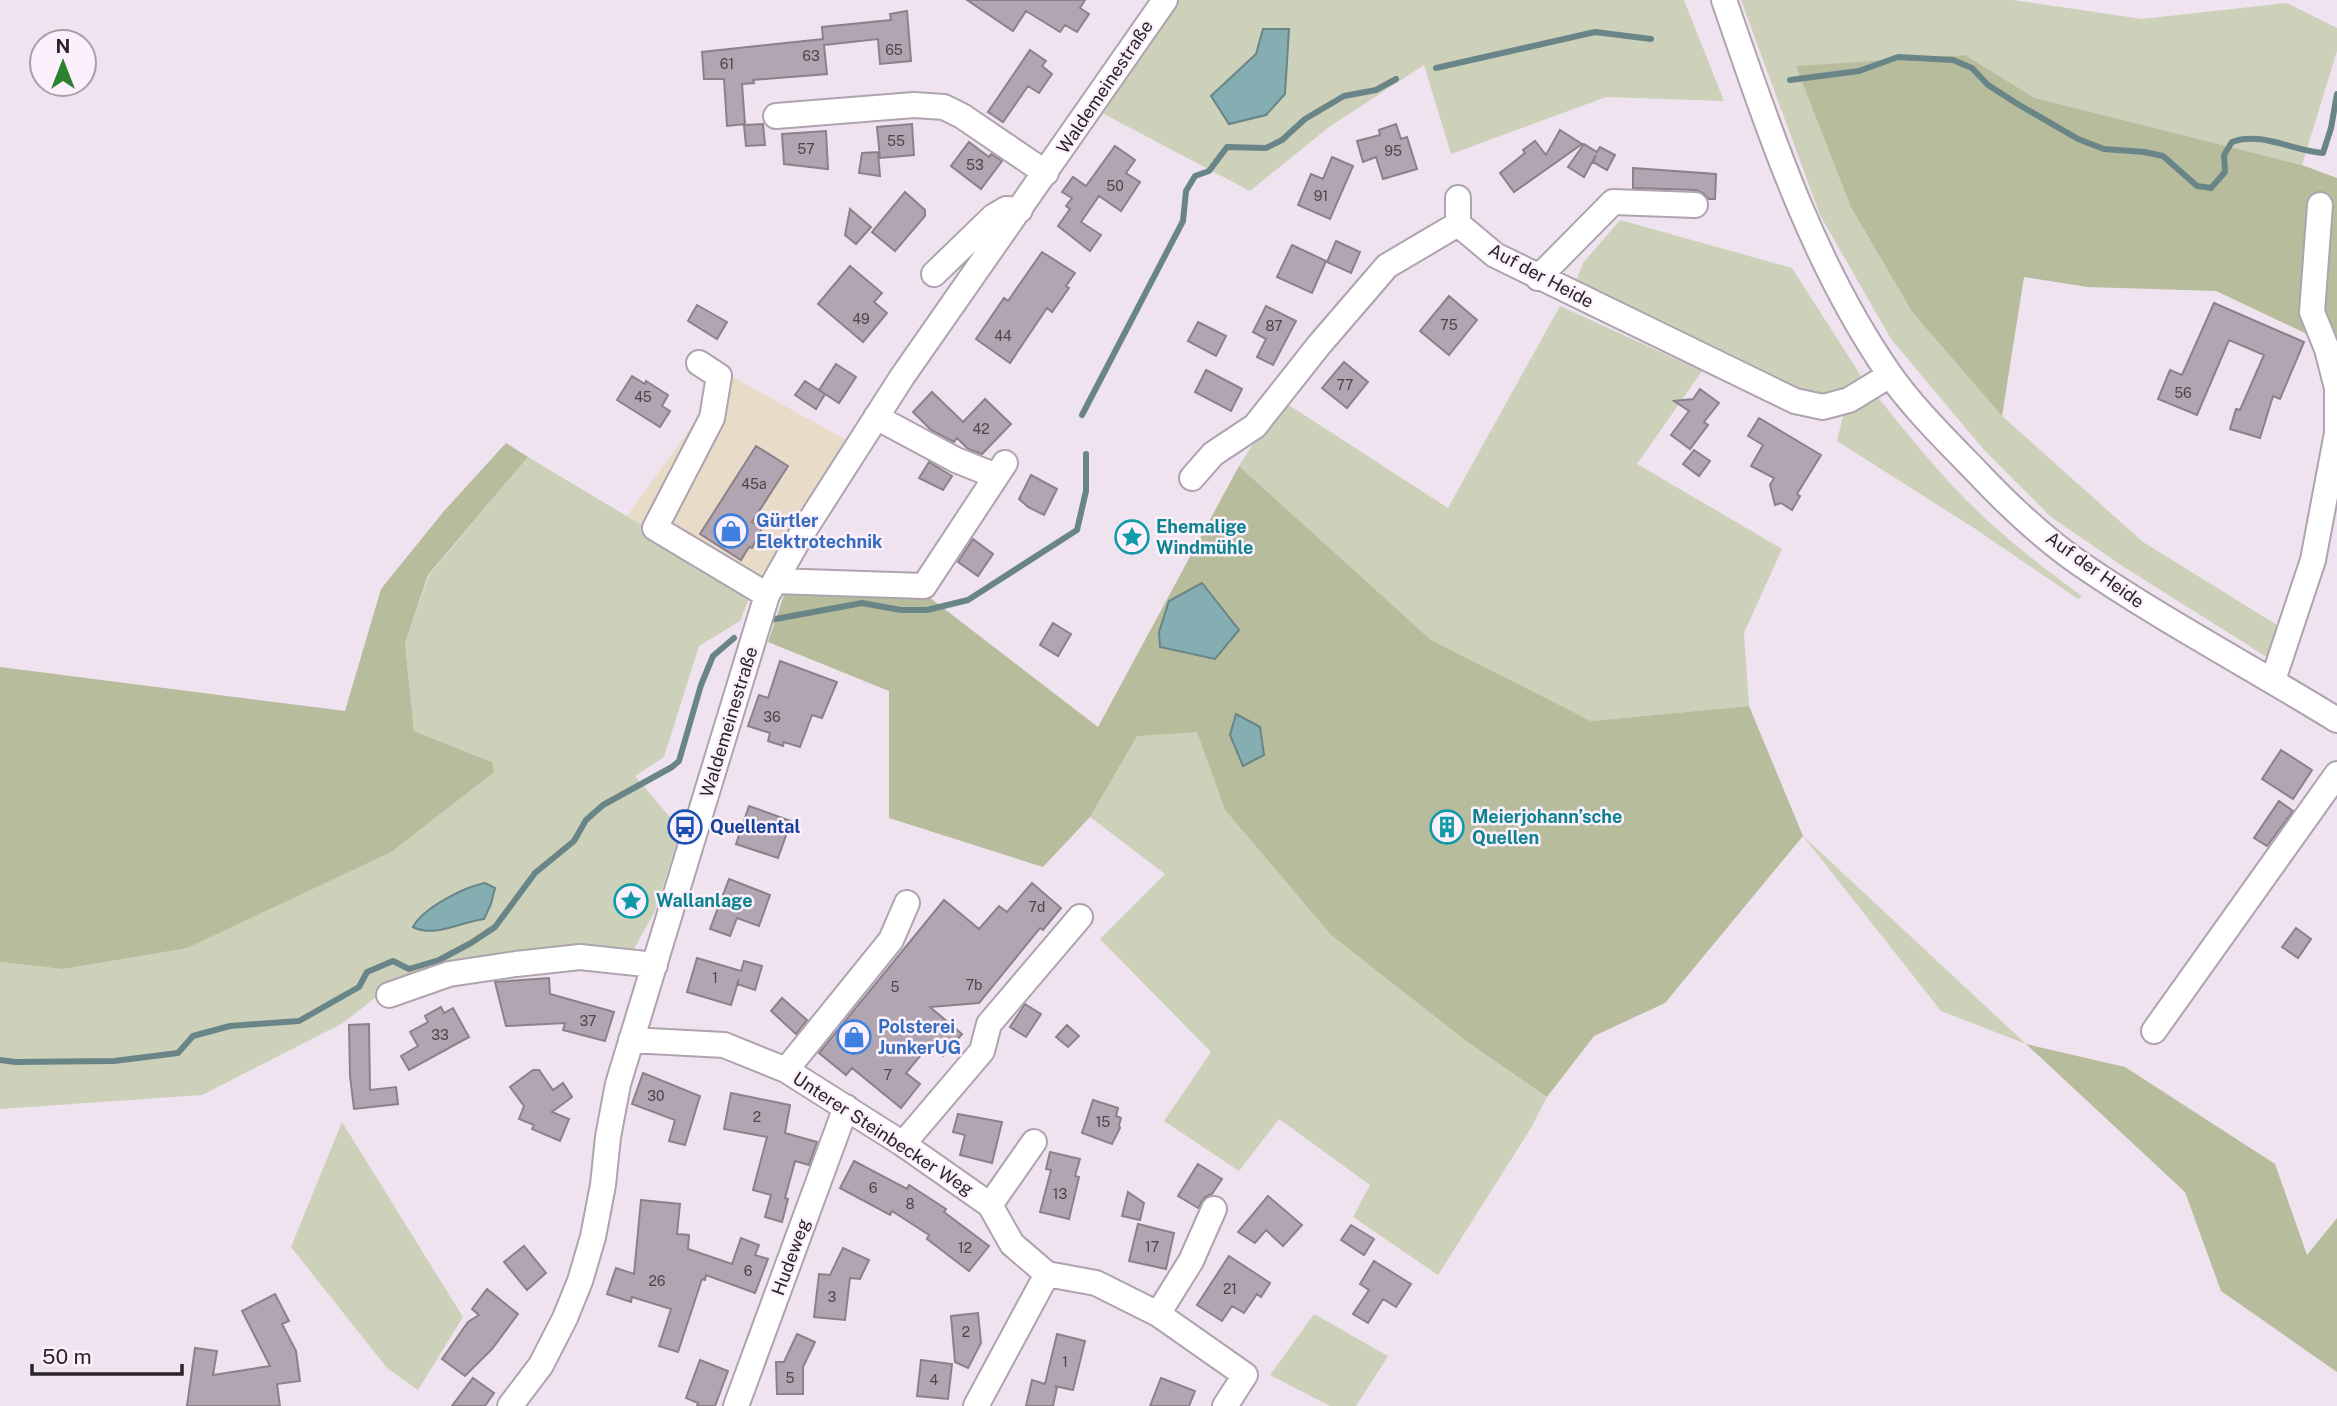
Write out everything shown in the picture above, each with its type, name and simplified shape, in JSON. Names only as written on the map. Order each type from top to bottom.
[{"type":"street","name":"Waldemeinestraße","points":[[510,1406],[541,1365],[580,1281],[593,1237],[618,1084],[771,588],[800,535],[876,417],[1165,0]]},
{"type":"street","name":"Auf der Heide","points":[[1724,0],[1767,124],[1804,215],[1856,318],[1890,375],[2003,500],[2077,561],[2156,613],[2337,720]]},
{"type":"street","name":"Waldemeinestraße","points":[[776,116],[914,105],[944,107],[962,116],[1046,173]]},
{"type":"street","points":[[1192,478],[1213,454],[1255,426],[1319,345],[1387,266],[1458,223],[1458,198]]},
{"type":"street","points":[[1538,278],[1613,202],[1695,205]]},
{"type":"street","points":[[2273,680],[2313,560],[2337,433],[2337,388],[2327,349],[2312,312],[2320,205]]},
{"type":"street","points":[[934,274],[994,216],[1006,209],[1020,210]]},
{"type":"street","name":"Auf der Heide","points":[[1458,223],[1495,255],[1538,278],[1795,401],[1823,407],[1849,400],[1890,375]]},
{"type":"street","points":[[699,363],[719,376],[712,418],[655,528],[771,588],[924,586],[1001,470],[956,460],[876,417]]},
{"type":"street","points":[[2154,1031],[2337,774]]},
{"type":"street","points":[[786,1070],[891,940],[906,902]]},
{"type":"street","points":[[903,1144],[982,1051],[989,1024],[1080,917]]},
{"type":"street","points":[[389,995],[450,974],[516,964],[580,957],[655,965]]},
{"type":"street","name":"Unterer Steinbecker Weg","points":[[631,1040],[724,1045],[786,1070],[903,1144],[990,1205],[1012,1244],[1047,1274]]},
{"type":"street","name":"Hudeweg","points":[[736,1406],[846,1107]]},
{"type":"street","points":[[990,1205],[1034,1143]]},
{"type":"street","points":[[1158,1314],[1192,1261],[1214,1209]]},
{"type":"street","points":[[976,1406],[1047,1274],[1096,1283],[1158,1314],[1245,1375],[1225,1406]]},
{"type":"shaded area","points":[[729,375],[846,440],[752,591],[626,517]]},
{"type":"green space","points":[[1178,0],[1684,0],[1724,101],[1606,97],[1451,154],[1424,65],[1329,127],[1250,191],[1102,113]]},
{"type":"green space","points":[[1741,0],[2013,0],[2142,19],[2287,3],[2337,28],[2337,51],[2302,165],[2035,98],[1965,55],[1796,67],[1913,313],[2002,416],[2143,542],[2285,630],[2270,659],[2124,567],[2051,517],[1985,451],[1891,339],[1820,215]]},
{"type":"green space","points":[[1965,55],[2035,98],[2302,165],[2337,178],[2337,383],[2307,334],[2216,291],[2088,287],[2024,277],[2002,416],[1913,313],[1851,207],[1796,66]]},
{"type":"green space","points":[[1620,220],[1792,268],[1861,376],[1844,387],[1829,392],[1794,388],[1573,288],[1583,263]]},
{"type":"green space","points":[[1560,306],[1702,371],[1637,464],[1782,549],[1744,633],[1749,706],[1591,721],[1431,640],[1239,466],[1281,400],[1448,508]]},
{"type":"green space","points":[[1875,394],[1930,460],[1974,507],[2046,570],[2082,596],[2078,599],[1974,528],[1837,441],[1844,412]]},
{"type":"green space","points":[[506,443],[528,457],[428,575],[405,643],[414,731],[492,762],[494,772],[391,852],[187,948],[62,969],[0,962],[0,667],[345,711],[381,589],[444,511]]},
{"type":"green space","points":[[528,457],[752,591],[740,621],[699,646],[664,757],[635,776],[681,830],[655,911],[630,956],[385,990],[343,1023],[202,1095],[0,1109],[0,962],[62,969],[492,762],[414,731],[405,643],[429,575]]},
{"type":"green space","points":[[1239,466],[1431,640],[1591,721],[1749,706],[1803,836],[1665,1003],[1594,1036],[1547,1097],[1466,1041],[1331,935],[1225,810],[1197,732],[1137,736],[1090,817],[1043,867],[889,818],[889,691],[768,642],[786,589],[925,594],[1098,727]]},
{"type":"green space","points":[[1197,731],[1225,810],[1331,935],[1466,1041],[1547,1097],[1531,1128],[1438,1275],[1353,1217],[1370,1185],[1279,1119],[1239,1171],[1164,1121],[1211,1052],[1100,939],[1165,874],[1090,817],[1137,735]]},
{"type":"green space","points":[[1803,836],[2026,1044],[1941,1011]]},
{"type":"green space","points":[[2026,1044],[2125,1067],[2275,1164],[2307,1255],[2337,1218],[2337,1372],[2221,1291],[2185,1192]]},
{"type":"green space","points":[[342,1122],[463,1317],[418,1390],[387,1368],[291,1247]]},
{"type":"green space","points":[[1314,1314],[1388,1356],[1356,1406],[1330,1406],[1270,1375]]},
{"type":"water","points":[[1263,29],[1289,29],[1285,94],[1266,115],[1229,124],[1211,96],[1256,54]]},
{"type":"water","points":[[1202,583],[1239,630],[1215,659],[1160,647],[1159,632],[1169,601]]},
{"type":"water","points":[[1236,714],[1260,727],[1264,755],[1243,766],[1230,735]]},
{"type":"water","points":[[485,883],[495,888],[484,919],[439,930],[413,927],[445,899]]},
{"type":"building","points":[[967,0],[1085,0],[1080,8],[1089,14],[1077,32],[1065,25],[1060,32],[1026,11],[1013,31]]},
{"type":"building","points":[[907,11],[911,61],[880,64],[878,39],[824,45],[827,74],[753,80],[754,83],[742,84],[745,124],[727,126],[724,79],[704,79],[702,52],[823,39],[822,27],[891,20],[890,14]]},
{"type":"building","points":[[1030,50],[1046,61],[1042,66],[1052,74],[1039,93],[1028,86],[1003,122],[988,112]]},
{"type":"building","points":[[763,124],[765,145],[746,146],[744,125]]},
{"type":"building","points":[[912,124],[914,155],[880,158],[877,127]]},
{"type":"building","points":[[1396,124],[1401,139],[1407,137],[1417,169],[1383,179],[1376,157],[1363,162],[1357,141],[1380,135],[1379,130]]},
{"type":"building","points":[[1560,130],[1582,144],[1514,192],[1500,173],[1525,153],[1523,150],[1535,141],[1546,155]]},
{"type":"building","points":[[826,131],[828,169],[784,164],[782,134]]},
{"type":"building","points":[[969,142],[989,157],[991,154],[1002,161],[981,189],[951,166]]},
{"type":"building","points":[[1584,144],[1597,152],[1600,147],[1615,155],[1607,170],[1593,162],[1596,155],[1584,177],[1568,167]]},
{"type":"building","points":[[1115,146],[1135,160],[1126,173],[1140,182],[1121,211],[1099,196],[1081,222],[1101,235],[1090,251],[1058,226],[1070,209],[1066,206],[1072,198],[1062,192],[1073,177],[1086,186]]},
{"type":"building","points":[[878,152],[880,176],[859,173],[862,153]]},
{"type":"building","points":[[1332,157],[1353,166],[1330,219],[1298,205],[1311,174],[1323,179]]},
{"type":"building","points":[[1633,168],[1716,174],[1715,199],[1708,199],[1696,190],[1633,188]]},
{"type":"building","points":[[905,192],[925,210],[925,216],[895,251],[872,232]]},
{"type":"building","points":[[850,209],[871,227],[856,244],[845,235]]},
{"type":"building","points":[[1336,241],[1360,252],[1351,273],[1327,262]]},
{"type":"building","points":[[1292,245],[1326,261],[1312,293],[1277,277]]},
{"type":"building","points":[[1042,252],[1075,273],[1066,286],[1069,288],[1052,312],[1047,308],[1010,363],[976,339],[1004,298],[1008,301]]},
{"type":"building","points":[[850,266],[882,293],[874,302],[887,313],[863,342],[818,304]]},
{"type":"building","points":[[1449,296],[1477,320],[1449,355],[1420,331]]},
{"type":"building","points":[[2214,303],[2304,342],[2280,399],[2273,396],[2260,438],[2230,429],[2236,409],[2240,410],[2264,355],[2229,340],[2197,415],[2158,399],[2170,370],[2182,375]]},
{"type":"building","points":[[697,305],[727,322],[717,339],[688,321]]},
{"type":"building","points":[[1266,306],[1296,321],[1273,365],[1257,357],[1266,339],[1253,332]]},
{"type":"building","points":[[1198,322],[1226,336],[1216,356],[1188,341]]},
{"type":"building","points":[[1344,362],[1368,382],[1347,408],[1322,388]]},
{"type":"building","points":[[836,364],[856,377],[839,403],[819,390]]},
{"type":"building","points":[[1206,370],[1242,389],[1231,411],[1195,392]]},
{"type":"building","points":[[632,376],[645,384],[646,381],[668,395],[662,406],[670,411],[660,427],[617,400]]},
{"type":"building","points":[[805,381],[825,394],[816,409],[795,395]]},
{"type":"building","points":[[1700,389],[1719,403],[1704,422],[1708,425],[1690,449],[1671,435],[1689,411],[1674,401],[1693,399]]},
{"type":"building","points":[[932,392],[963,422],[985,399],[1011,424],[982,454],[968,449],[957,438],[954,442],[931,430],[913,412]]},
{"type":"building","points":[[1759,418],[1821,455],[1797,494],[1800,496],[1792,510],[1781,503],[1775,505],[1770,485],[1774,478],[1751,466],[1763,445],[1748,436]]},
{"type":"building","points":[[756,446],[788,466],[752,522],[762,528],[752,548],[749,547],[741,560],[700,534]]},
{"type":"building","points":[[1694,450],[1710,461],[1699,476],[1683,464]]},
{"type":"building","points":[[929,462],[952,476],[943,490],[919,478]]},
{"type":"building","points":[[1031,475],[1057,489],[1044,515],[1019,499]]},
{"type":"building","points":[[973,539],[993,554],[978,576],[958,562]]},
{"type":"building","points":[[1053,623],[1071,634],[1058,656],[1040,645]]},
{"type":"building","points":[[780,661],[837,682],[822,718],[812,715],[800,747],[784,742],[783,746],[768,741],[770,733],[748,726],[759,695],[768,698]]},
{"type":"building","points":[[2281,750],[2312,770],[2293,799],[2262,779]]},
{"type":"building","points":[[2279,801],[2293,811],[2267,846],[2254,838]]},
{"type":"building","points":[[749,806],[791,821],[778,858],[736,844]]},
{"type":"building","points":[[729,879],[770,895],[759,926],[737,918],[730,936],[710,929]]},
{"type":"building","points":[[1032,883],[1061,908],[1043,930],[1040,928],[979,1003],[930,1007],[962,1034],[943,1056],[930,1044],[906,1073],[920,1084],[901,1108],[852,1068],[846,1075],[819,1053],[944,900],[979,929],[999,906],[1007,912]]},
{"type":"building","points":[[2296,928],[2311,939],[2298,958],[2282,947]]},
{"type":"building","points":[[697,958],[741,971],[744,961],[762,966],[755,990],[737,984],[731,1005],[687,992]]},
{"type":"building","points":[[549,978],[550,994],[614,1012],[605,1041],[563,1030],[565,1023],[506,1026],[495,982]]},
{"type":"building","points":[[782,998],[807,1020],[796,1034],[771,1011]]},
{"type":"building","points":[[1025,1004],[1041,1014],[1026,1037],[1010,1027]]},
{"type":"building","points":[[441,1007],[444,1013],[453,1008],[469,1037],[409,1070],[401,1056],[418,1046],[410,1032],[428,1022],[425,1016]]},
{"type":"building","points":[[369,1024],[370,1090],[396,1087],[398,1104],[354,1109],[349,1025]]},
{"type":"building","points":[[1067,1025],[1079,1036],[1068,1047],[1056,1037]]},
{"type":"building","points":[[533,1070],[539,1070],[553,1090],[563,1083],[572,1097],[552,1112],[569,1119],[560,1141],[532,1129],[534,1125],[519,1119],[524,1106],[510,1087]]},
{"type":"building","points":[[643,1073],[700,1096],[685,1145],[669,1141],[675,1120],[632,1104]]},
{"type":"building","points":[[731,1093],[790,1105],[785,1133],[817,1142],[809,1165],[795,1161],[782,1222],[765,1217],[771,1195],[753,1190],[767,1137],[724,1129]]},
{"type":"building","points":[[1093,1100],[1118,1108],[1116,1116],[1121,1118],[1120,1128],[1112,1144],[1082,1133]]},
{"type":"building","points":[[958,1114],[1002,1122],[992,1163],[960,1155],[965,1135],[953,1132]]},
{"type":"building","points":[[1050,1152],[1080,1159],[1075,1176],[1079,1177],[1069,1219],[1040,1212],[1051,1170],[1046,1169]]},
{"type":"building","points":[[854,1161],[907,1189],[909,1185],[946,1209],[944,1212],[989,1246],[969,1271],[927,1239],[929,1235],[892,1211],[890,1215],[840,1188]]},
{"type":"building","points":[[1198,1164],[1222,1179],[1198,1208],[1178,1196]]},
{"type":"building","points":[[1128,1192],[1144,1203],[1140,1220],[1122,1216]]},
{"type":"building","points":[[1268,1196],[1302,1225],[1283,1246],[1266,1230],[1255,1243],[1238,1232]]},
{"type":"building","points":[[641,1200],[680,1204],[677,1234],[689,1235],[688,1249],[732,1264],[741,1238],[759,1245],[755,1255],[768,1259],[755,1293],[706,1275],[705,1280],[702,1279],[678,1352],[659,1346],[671,1309],[632,1297],[631,1302],[607,1294],[616,1268],[634,1274]]},
{"type":"building","points":[[1138,1224],[1174,1233],[1166,1269],[1129,1261]]},
{"type":"building","points":[[1351,1225],[1374,1239],[1364,1255],[1341,1240]]},
{"type":"building","points":[[524,1246],[546,1273],[527,1290],[504,1262]]},
{"type":"building","points":[[843,1248],[869,1260],[860,1279],[850,1278],[845,1320],[814,1317],[819,1274],[830,1275]]},
{"type":"building","points":[[1229,1256],[1270,1283],[1261,1297],[1257,1294],[1244,1313],[1232,1306],[1222,1321],[1197,1305]]},
{"type":"building","points":[[1374,1261],[1411,1284],[1396,1307],[1383,1299],[1368,1323],[1353,1314],[1369,1290],[1360,1284]]},
{"type":"building","points":[[487,1289],[518,1314],[492,1349],[465,1376],[442,1359],[468,1322],[479,1315],[472,1309]]},
{"type":"building","points":[[275,1294],[289,1321],[282,1324],[296,1351],[300,1381],[277,1384],[280,1406],[187,1406],[195,1348],[217,1351],[213,1375],[270,1366],[242,1311]]},
{"type":"building","points":[[978,1313],[981,1343],[968,1368],[955,1362],[951,1316]]},
{"type":"building","points":[[797,1334],[815,1342],[803,1367],[803,1394],[777,1394],[776,1362],[784,1362]]},
{"type":"building","points":[[1057,1334],[1085,1341],[1073,1390],[1055,1386],[1053,1406],[1026,1406],[1032,1380],[1045,1384]]},
{"type":"building","points":[[700,1360],[728,1371],[715,1406],[697,1406],[698,1403],[686,1398]]},
{"type":"building","points":[[921,1360],[952,1364],[948,1399],[917,1396]]},
{"type":"building","points":[[473,1378],[494,1393],[485,1406],[452,1406]]},
{"type":"building","points":[[1161,1378],[1195,1391],[1189,1406],[1150,1406]]},
{"type":"waterway","points":[[1436,68],[1595,32],[1651,39]]},
{"type":"waterway","points":[[1790,80],[1859,71],[1898,57],[1953,60],[1972,68],[1988,85],[2078,139],[2104,149],[2163,156],[2197,186],[2211,188],[2225,172],[2224,155],[2232,142],[2243,139],[2265,140],[2323,153],[2337,94]]},
{"type":"waterway","points":[[1082,415],[1183,221],[1186,191],[1195,176],[1209,171],[1227,147],[1266,148],[1282,140],[1305,119],[1344,96],[1376,90],[1396,79]]},
{"type":"waterway","points":[[770,620],[862,603],[901,610],[927,610],[968,600],[1077,530],[1086,491],[1086,454]]},
{"type":"waterway","points":[[0,1060],[114,1061],[178,1053],[193,1036],[230,1026],[299,1021],[359,987],[367,972],[393,961],[409,969],[439,960],[471,943],[495,927],[535,873],[574,841],[586,820],[603,805],[679,761],[701,685],[713,656],[734,638]]},
{"type":"place","name":"Gürtler Elektrotechnik","points":[[731,531]]},
{"type":"place","name":"Ehemalige Windmühle","points":[[1132,537]]},
{"type":"place","name":"Quellental","points":[[685,827]]},
{"type":"place","name":"Meierjohann’sche Quellen","points":[[1447,827]]},
{"type":"place","name":"Wallanlage","points":[[631,901]]},
{"type":"place","name":"Polsterei JunkerUG","points":[[854,1037]]}]
